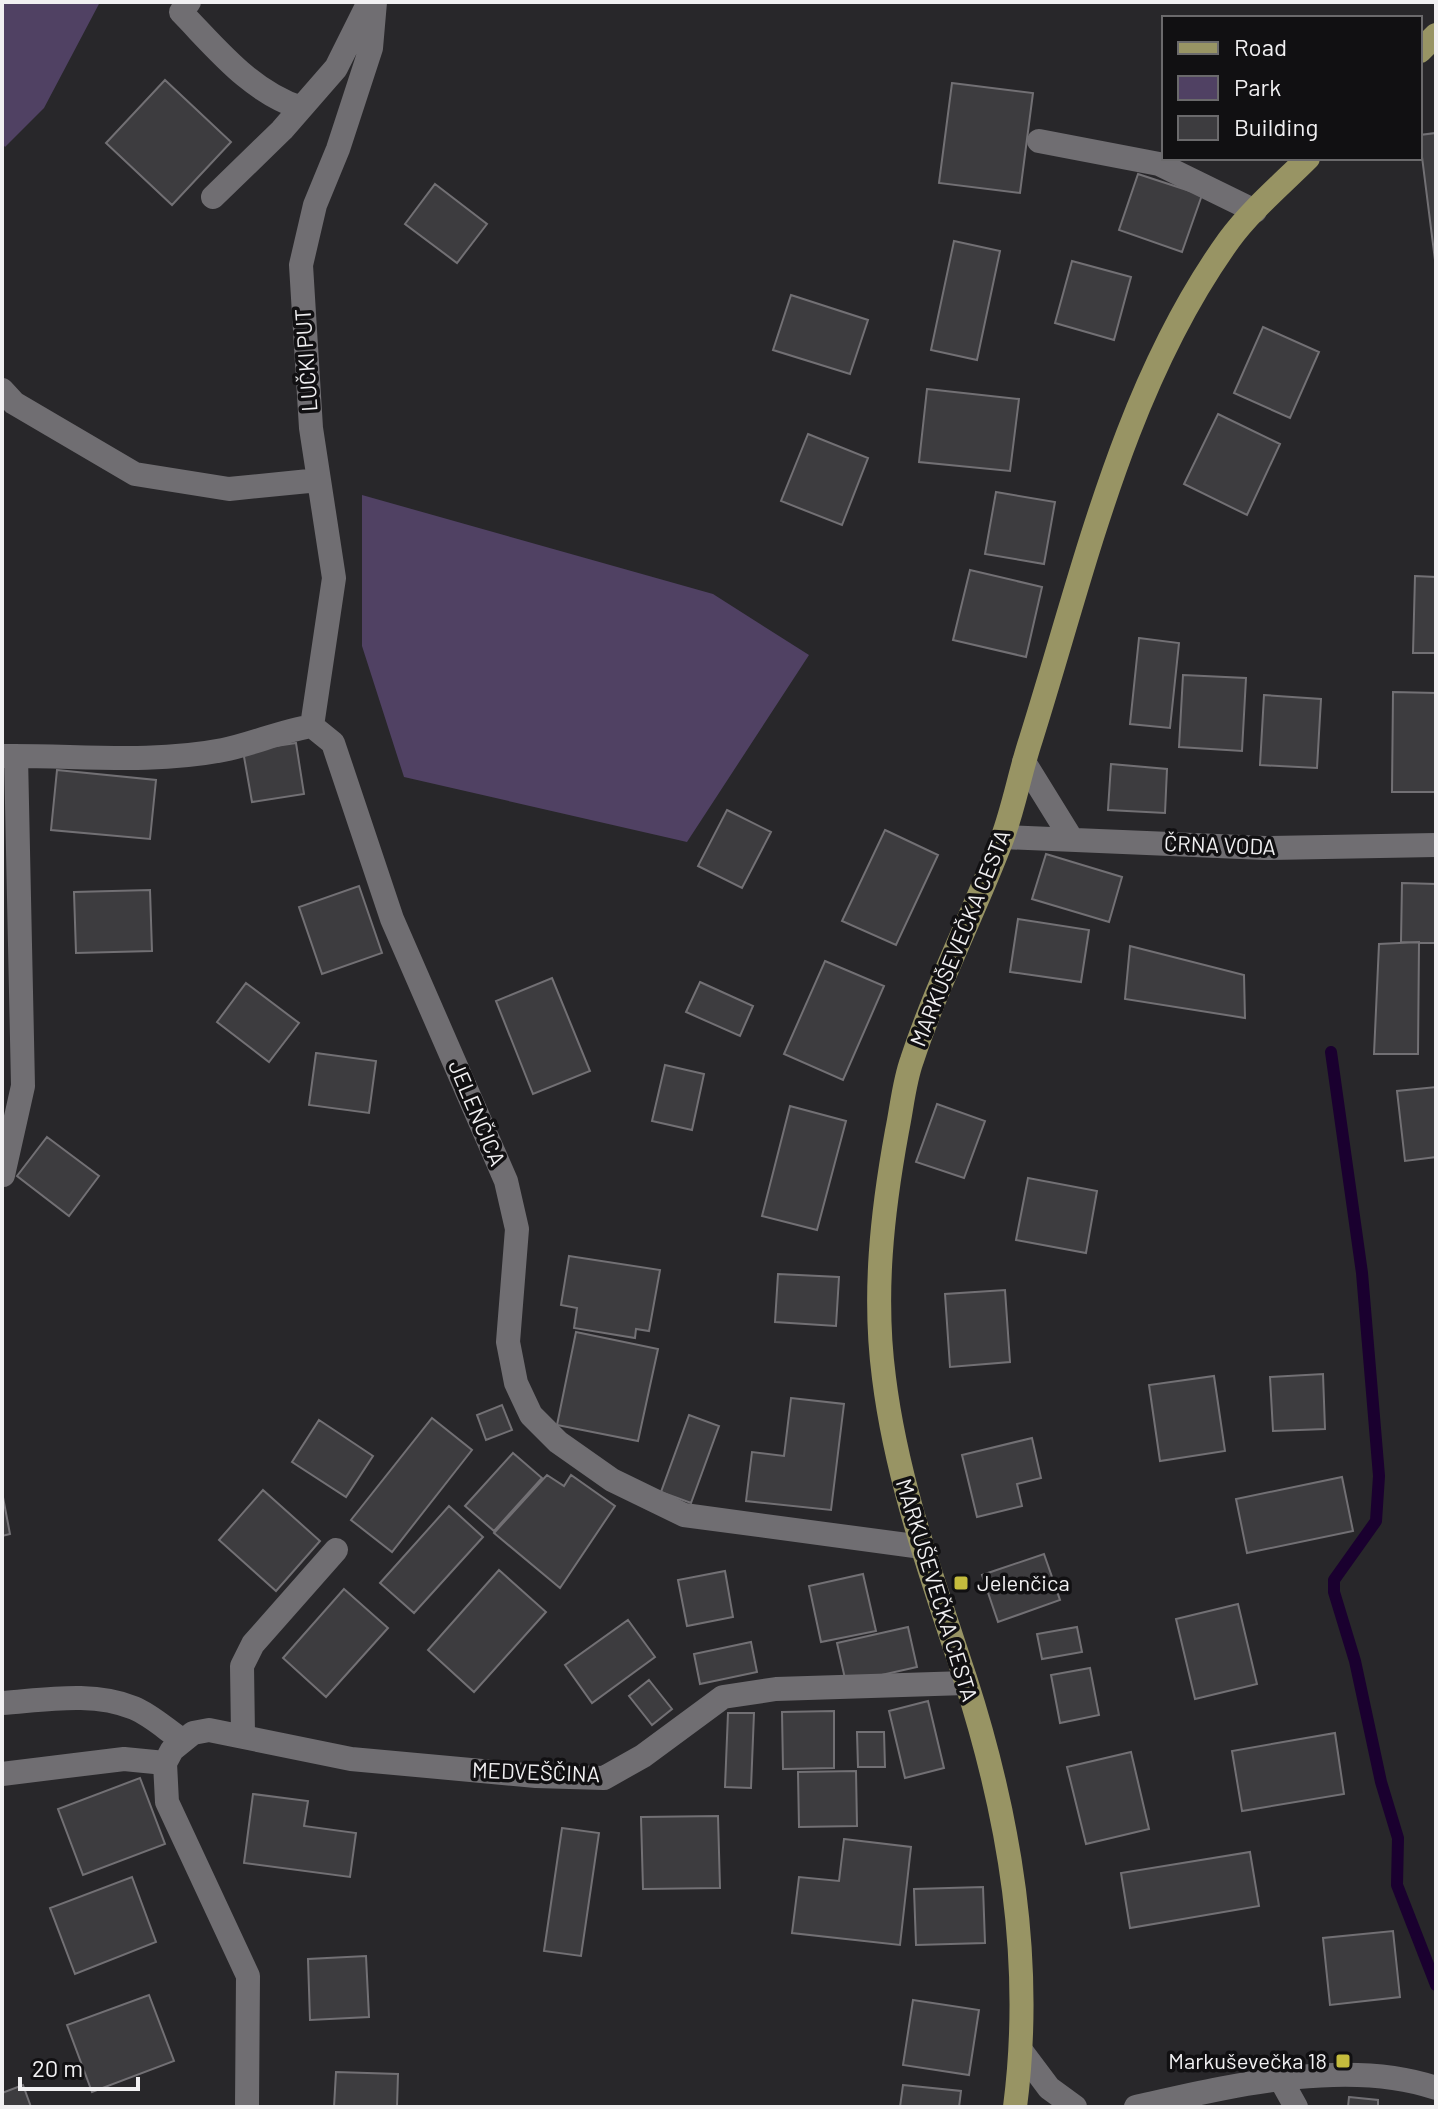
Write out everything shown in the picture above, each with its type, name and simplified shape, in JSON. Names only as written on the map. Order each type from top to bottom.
[{"type":"main road","name":"MARKUŠEVEČKA CESTA","points":[[1015,2107],[1022,2052],[1024,1978],[1015,1881],[966,1683],[902,1474],[884,1377],[879,1293],[882,1208],[910,1065],[953,949],[1003,837],[1116,467],[1149,382],[1230,238],[1306,160]]},
{"type":"street","points":[[189,2],[181,12],[234,66],[271,98],[301,108]]},
{"type":"street","points":[[213,197],[336,68],[369,2]]},
{"type":"street","name":"LUČKI PUT","points":[[312,726],[334,578],[319,480],[302,328],[301,265],[315,205],[338,149],[371,48],[375,2]]},
{"type":"street","points":[[1039,141],[1159,164],[1255,211]]},
{"type":"street","points":[[2,390],[14,403],[135,474],[229,489],[319,480]]},
{"type":"street","points":[[3,1175],[23,1086],[9,756],[145,759],[225,749],[285,730],[312,726]]},
{"type":"street","name":"JELENČICA","points":[[312,726],[333,743],[392,919],[506,1181],[517,1229],[508,1342],[516,1383],[531,1415],[558,1442],[612,1480],[684,1515],[922,1547]]},
{"type":"street","points":[[1024,762],[1071,838]]},
{"type":"street","name":"ČRNA VODA","points":[[1003,837],[1265,848],[1436,845]]},
{"type":"street","points":[[243,1734],[242,1666],[253,1644],[336,1550]]},
{"type":"street","name":"MEDVEŠČINA","points":[[182,1740],[193,1733],[209,1730],[243,1734],[351,1759],[536,1776],[604,1778],[643,1756],[723,1697],[776,1689],[966,1683]]},
{"type":"street","points":[[2,1703],[73,1697],[108,1701],[136,1708],[182,1740],[165,1763],[167,1802],[248,1976],[247,2107]]},
{"type":"street","points":[[2,1774],[124,1759],[165,1763]]},
{"type":"street","points":[[1022,2052],[1049,2088],[1075,2107]]},
{"type":"street","points":[[1136,2107],[1281,2080],[1364,2075],[1408,2079],[1436,2088]]},
{"type":"street","points":[[1281,2080],[1296,2107]]},
{"type":"green space","points":[[2,2],[100,2],[44,108],[5,147],[2,143]]},
{"type":"green space","points":[[362,495],[713,594],[809,655],[687,842],[404,777],[362,646]]},
{"type":"building","points":[[165,80],[231,142],[172,205],[106,143]]},
{"type":"building","points":[[952,83],[1033,93],[1020,193],[939,183]]},
{"type":"building","points":[[1436,133],[1436,268],[1422,157],[1422,135]]},
{"type":"building","points":[[1138,174],[1202,195],[1182,252],[1119,230]]},
{"type":"building","points":[[435,184],[487,224],[457,263],[405,224]]},
{"type":"building","points":[[954,241],[1000,251],[977,360],[931,350]]},
{"type":"building","points":[[1072,261],[1131,277],[1114,340],[1055,323]]},
{"type":"building","points":[[791,295],[868,320],[850,374],[773,350]]},
{"type":"building","points":[[1263,327],[1319,352],[1290,418],[1234,393]]},
{"type":"building","points":[[927,389],[1019,399],[1010,471],[919,462]]},
{"type":"building","points":[[1218,414],[1280,444],[1247,515],[1184,484]]},
{"type":"building","points":[[808,434],[868,458],[842,525],[781,501]]},
{"type":"building","points":[[996,492],[1055,502],[1044,564],[985,554]]},
{"type":"building","points":[[970,570],[1042,587],[1026,657],[953,640]]},
{"type":"building","points":[[1415,576],[1436,577],[1436,653],[1413,653]]},
{"type":"building","points":[[1139,638],[1179,643],[1170,728],[1130,724]]},
{"type":"building","points":[[1183,675],[1246,678],[1242,751],[1179,747]]},
{"type":"building","points":[[1393,692],[1436,693],[1436,792],[1392,792]]},
{"type":"building","points":[[1264,695],[1321,699],[1317,768],[1260,765]]},
{"type":"building","points":[[296,743],[304,794],[252,802],[243,751]]},
{"type":"building","points":[[1111,764],[1167,769],[1165,813],[1108,810]]},
{"type":"building","points":[[57,770],[156,780],[150,839],[51,830]]},
{"type":"building","points":[[727,810],[771,832],[742,888],[698,866]]},
{"type":"building","points":[[885,830],[938,855],[896,945],[842,921]]},
{"type":"building","points":[[1046,854],[1122,877],[1109,922],[1032,899]]},
{"type":"building","points":[[1402,883],[1436,884],[1436,943],[1401,942]]},
{"type":"building","points":[[359,886],[382,953],[322,974],[299,907]]},
{"type":"building","points":[[150,890],[152,951],[76,953],[74,892]]},
{"type":"building","points":[[1018,919],[1089,930],[1081,982],[1010,972]]},
{"type":"building","points":[[1419,942],[1418,1054],[1374,1054],[1379,944]]},
{"type":"building","points":[[1130,946],[1244,975],[1245,1018],[1125,999]]},
{"type":"building","points":[[825,961],[884,986],[843,1080],[784,1054]]},
{"type":"building","points":[[552,978],[590,1071],[533,1094],[496,1001]]},
{"type":"building","points":[[700,982],[753,1006],[740,1036],[686,1012]]},
{"type":"building","points":[[246,983],[299,1023],[269,1062],[217,1022]]},
{"type":"building","points":[[316,1053],[376,1061],[369,1113],[309,1105]]},
{"type":"building","points":[[665,1065],[704,1074],[692,1130],[652,1121]]},
{"type":"building","points":[[1436,1087],[1436,1157],[1405,1161],[1397,1091]]},
{"type":"building","points":[[937,1104],[985,1121],[964,1178],[916,1162]]},
{"type":"building","points":[[790,1106],[846,1121],[817,1230],[762,1216]]},
{"type":"building","points":[[47,1137],[99,1176],[69,1216],[17,1176]]},
{"type":"building","points":[[1028,1178],[1097,1191],[1086,1253],[1016,1240]]},
{"type":"building","points":[[569,1256],[660,1270],[649,1331],[636,1329],[635,1338],[574,1328],[577,1308],[561,1305]]},
{"type":"building","points":[[778,1274],[839,1277],[836,1326],[775,1322]]},
{"type":"building","points":[[1005,1290],[1010,1362],[950,1367],[945,1294]]},
{"type":"building","points":[[576,1332],[658,1349],[638,1441],[557,1425]]},
{"type":"building","points":[[1323,1374],[1325,1429],[1273,1431],[1270,1377]]},
{"type":"building","points":[[1214,1376],[1225,1451],[1160,1461],[1149,1385]]},
{"type":"building","points":[[791,1398],[844,1404],[831,1510],[746,1501],[752,1452],[784,1456]]},
{"type":"building","points":[[502,1405],[512,1430],[486,1440],[477,1415]]},
{"type":"building","points":[[689,1415],[719,1426],[691,1503],[661,1492]]},
{"type":"building","points":[[432,1418],[472,1450],[392,1552],[351,1520]]},
{"type":"building","points":[[319,1420],[373,1456],[346,1497],[292,1462]]},
{"type":"building","points":[[1032,1438],[1041,1478],[1017,1484],[1022,1506],[977,1517],[962,1455]]},
{"type":"building","points":[[513,1453],[542,1478],[494,1531],[465,1506]]},
{"type":"building","points":[[547,1475],[564,1486],[571,1475],[615,1506],[560,1588],[494,1533]]},
{"type":"building","points":[[1342,1477],[1353,1531],[1247,1553],[1236,1499]]},
{"type":"building","points":[[263,1490],[320,1541],[276,1591],[219,1540]]},
{"type":"building","points":[[2,1492],[10,1534],[2,1536]]},
{"type":"building","points":[[449,1506],[483,1537],[414,1613],[380,1583]]},
{"type":"building","points":[[1044,1554],[1060,1600],[998,1622],[982,1575]]},
{"type":"building","points":[[499,1570],[546,1612],[474,1692],[428,1650]]},
{"type":"building","points":[[725,1571],[733,1617],[687,1626],[678,1580]]},
{"type":"building","points":[[863,1574],[876,1631],[821,1642],[809,1586]]},
{"type":"building","points":[[344,1589],[388,1628],[326,1697],[283,1658]]},
{"type":"building","points":[[1238,1604],[1257,1684],[1195,1699],[1176,1619]]},
{"type":"building","points":[[628,1620],[655,1657],[592,1703],[565,1665]]},
{"type":"building","points":[[908,1627],[917,1667],[846,1683],[837,1643]]},
{"type":"building","points":[[1077,1627],[1082,1652],[1042,1659],[1037,1634]]},
{"type":"building","points":[[751,1642],[757,1672],[700,1684],[694,1654]]},
{"type":"building","points":[[1090,1668],[1099,1715],[1060,1723],[1051,1675]]},
{"type":"building","points":[[649,1680],[672,1709],[652,1725],[629,1696]]},
{"type":"building","points":[[928,1701],[944,1768],[905,1778],[889,1711]]},
{"type":"building","points":[[834,1711],[834,1768],[783,1769],[782,1712]]},
{"type":"building","points":[[728,1713],[754,1713],[751,1788],[725,1787]]},
{"type":"building","points":[[857,1732],[884,1732],[885,1767],[858,1767]]},
{"type":"building","points":[[1335,1733],[1344,1794],[1242,1811],[1232,1751]]},
{"type":"building","points":[[1131,1752],[1149,1829],[1086,1844],[1067,1767]]},
{"type":"building","points":[[856,1771],[857,1826],[799,1827],[798,1772]]},
{"type":"building","points":[[140,1778],[165,1844],[83,1875],[58,1809]]},
{"type":"building","points":[[253,1794],[308,1801],[304,1826],[356,1833],[350,1877],[244,1863]]},
{"type":"building","points":[[718,1816],[720,1888],[643,1889],[641,1817]]},
{"type":"building","points":[[562,1828],[599,1833],[581,1956],[544,1951]]},
{"type":"building","points":[[844,1839],[911,1847],[900,1945],[792,1933],[799,1877],[839,1881]]},
{"type":"building","points":[[1250,1852],[1259,1906],[1130,1928],[1121,1873]]},
{"type":"building","points":[[132,1877],[156,1942],[75,1974],[50,1908]]},
{"type":"building","points":[[983,1887],[985,1943],[916,1945],[914,1889]]},
{"type":"building","points":[[1393,1931],[1400,1997],[1330,2005],[1323,1938]]},
{"type":"building","points":[[366,1956],[369,2017],[310,2020],[308,1959]]},
{"type":"building","points":[[149,1995],[174,2061],[92,2092],[67,2025]]},
{"type":"building","points":[[913,2000],[979,2010],[969,2075],[903,2065]]},
{"type":"building","points":[[336,2072],[398,2074],[397,2107],[334,2107]]},
{"type":"building","points":[[23,2085],[31,2107],[2,2107],[2,2093]]},
{"type":"building","points":[[903,2085],[961,2091],[959,2107],[900,2107]]},
{"type":"building","points":[[1349,2097],[1378,2100],[1378,2107],[1348,2107]]},
{"type":"waterway","points":[[1331,1052],[1362,1273],[1379,1476],[1376,1521],[1334,1580],[1334,1592],[1355,1661],[1381,1782],[1398,1838],[1397,1885],[1436,1985]]},
{"type":"place","name":"Jelenčica","points":[[961,1583]]},
{"type":"place","name":"Markuševečka 18","points":[[1343,2061]]}]
